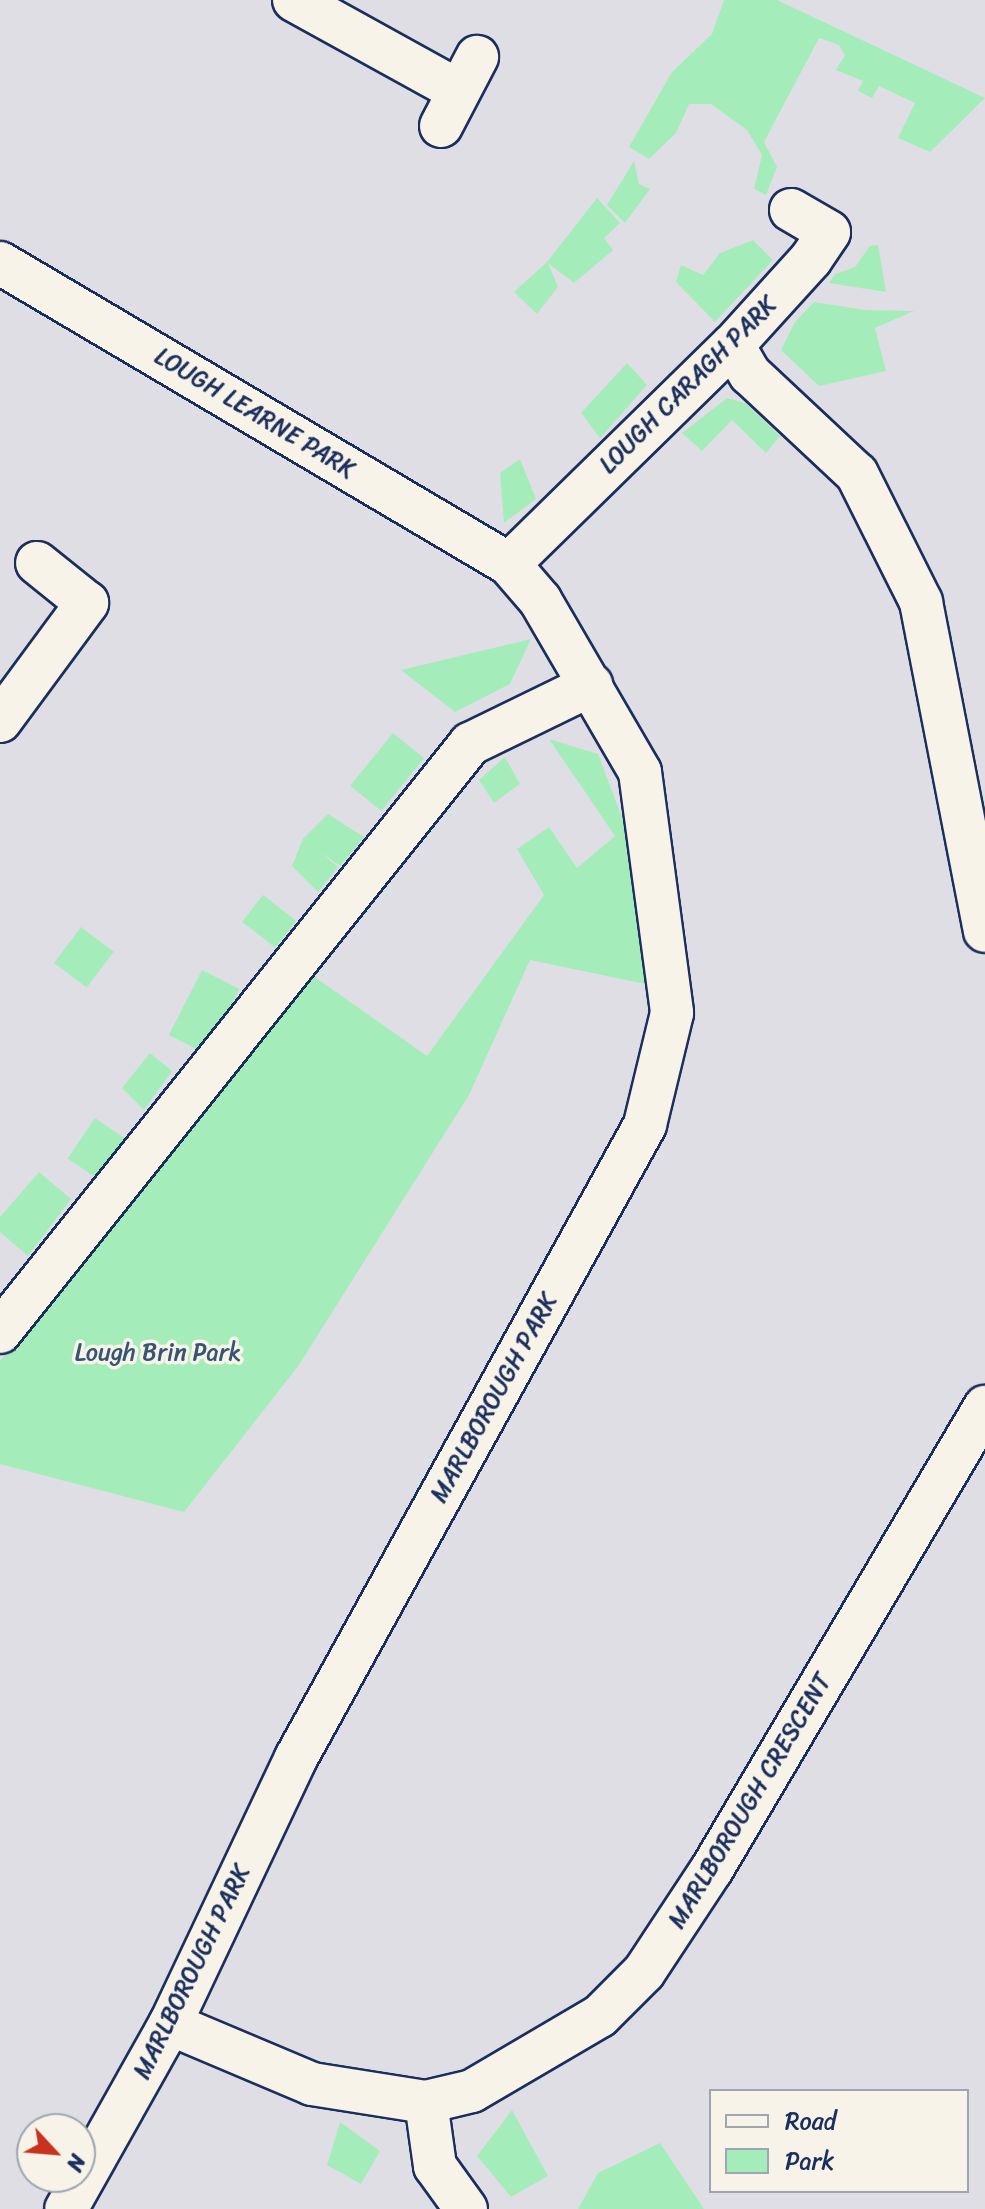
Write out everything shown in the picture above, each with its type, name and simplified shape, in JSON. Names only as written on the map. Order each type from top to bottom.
[{"type":"street","points":[[294,0],[459,91]]},
{"type":"street","name":"LOUGH CARAGH PARK","points":[[509,564],[733,345],[829,232],[791,210]]},
{"type":"street","name":"LOUGH LEARNE PARK","points":[[0,263],[509,564]]},
{"type":"street","points":[[733,345],[750,374],[857,474],[921,602],[985,931]]},
{"type":"street","points":[[0,721],[87,603],[37,563]]},
{"type":"street","name":"MARLBOROUGH PARK","points":[[66,2209],[170,2024],[296,1758],[645,1125],[672,1013],[640,772],[540,600],[509,564]]},
{"type":"street","points":[[0,1332],[470,744],[591,685]]},
{"type":"street","name":"MARLBOROUGH CRESCENT","points":[[170,2024],[312,2084],[426,2102],[472,2091],[600,2016],[644,1972],[712,1869],[985,1407]]},
{"type":"street","points":[[426,2102],[435,2166],[466,2209]]},
{"type":"green space","points":[[724,0],[777,0],[985,98],[930,152],[898,138],[915,103],[879,86],[872,98],[858,91],[863,81],[836,70],[845,55],[839,45],[819,38],[764,142],[777,167],[766,195],[754,189],[762,155],[747,130],[711,104],[689,104],[676,133],[649,159],[629,147],[672,72],[712,34]]},
{"type":"green space","points":[[634,161],[639,184],[650,189],[625,223],[607,205]]},
{"type":"green space","points":[[597,198],[620,223],[604,238],[613,250],[574,283],[548,263],[558,287],[537,314],[514,292],[547,262]]},
{"type":"green space","points":[[753,240],[773,260],[715,322],[676,282],[681,265],[703,275],[720,253]]},
{"type":"green space","points":[[878,245],[886,292],[829,283],[835,274],[855,267],[870,246]]},
{"type":"green space","points":[[814,302],[865,310],[914,311],[875,328],[886,371],[819,386],[781,350],[795,322]]},
{"type":"green space","points":[[627,363],[647,385],[600,438],[581,413]]},
{"type":"green space","points":[[727,398],[745,403],[780,436],[766,453],[732,420],[702,451],[682,433]]},
{"type":"green space","points":[[520,459],[536,499],[504,523],[500,473]]},
{"type":"green space","points":[[531,639],[510,684],[455,712],[401,670]]},
{"type":"green space","points":[[393,733],[424,758],[381,811],[350,786]]},
{"type":"green space","name":"Lough Brin Park","points":[[549,739],[598,754],[626,828],[650,985],[530,960],[469,1095],[299,1365],[184,1512],[0,1464],[0,1361],[309,973],[427,1056],[544,895],[517,849],[549,827],[577,868],[615,836]]},
{"type":"green space","points":[[505,757],[520,784],[494,803],[479,780]]},
{"type":"green space","points":[[328,814],[364,837],[340,866],[321,853],[338,867],[318,892],[292,866],[303,839]]},
{"type":"green space","points":[[263,895],[296,921],[275,948],[242,922]]},
{"type":"green space","points":[[81,927],[114,952],[87,988],[54,963]]},
{"type":"green space","points":[[202,970],[239,989],[206,1054],[169,1035]]},
{"type":"green space","points":[[150,1053],[172,1071],[144,1110],[122,1088]]},
{"type":"green space","points":[[95,1118],[125,1138],[97,1179],[68,1159]]},
{"type":"green space","points":[[39,1172],[71,1199],[28,1256],[0,1232],[0,1217]]},
{"type":"green space","points":[[512,2110],[548,2176],[511,2197],[477,2156]]},
{"type":"green space","points":[[340,2122],[380,2151],[361,2184],[327,2165]]},
{"type":"green space","points":[[660,2143],[704,2209],[578,2209],[598,2173]]}]
